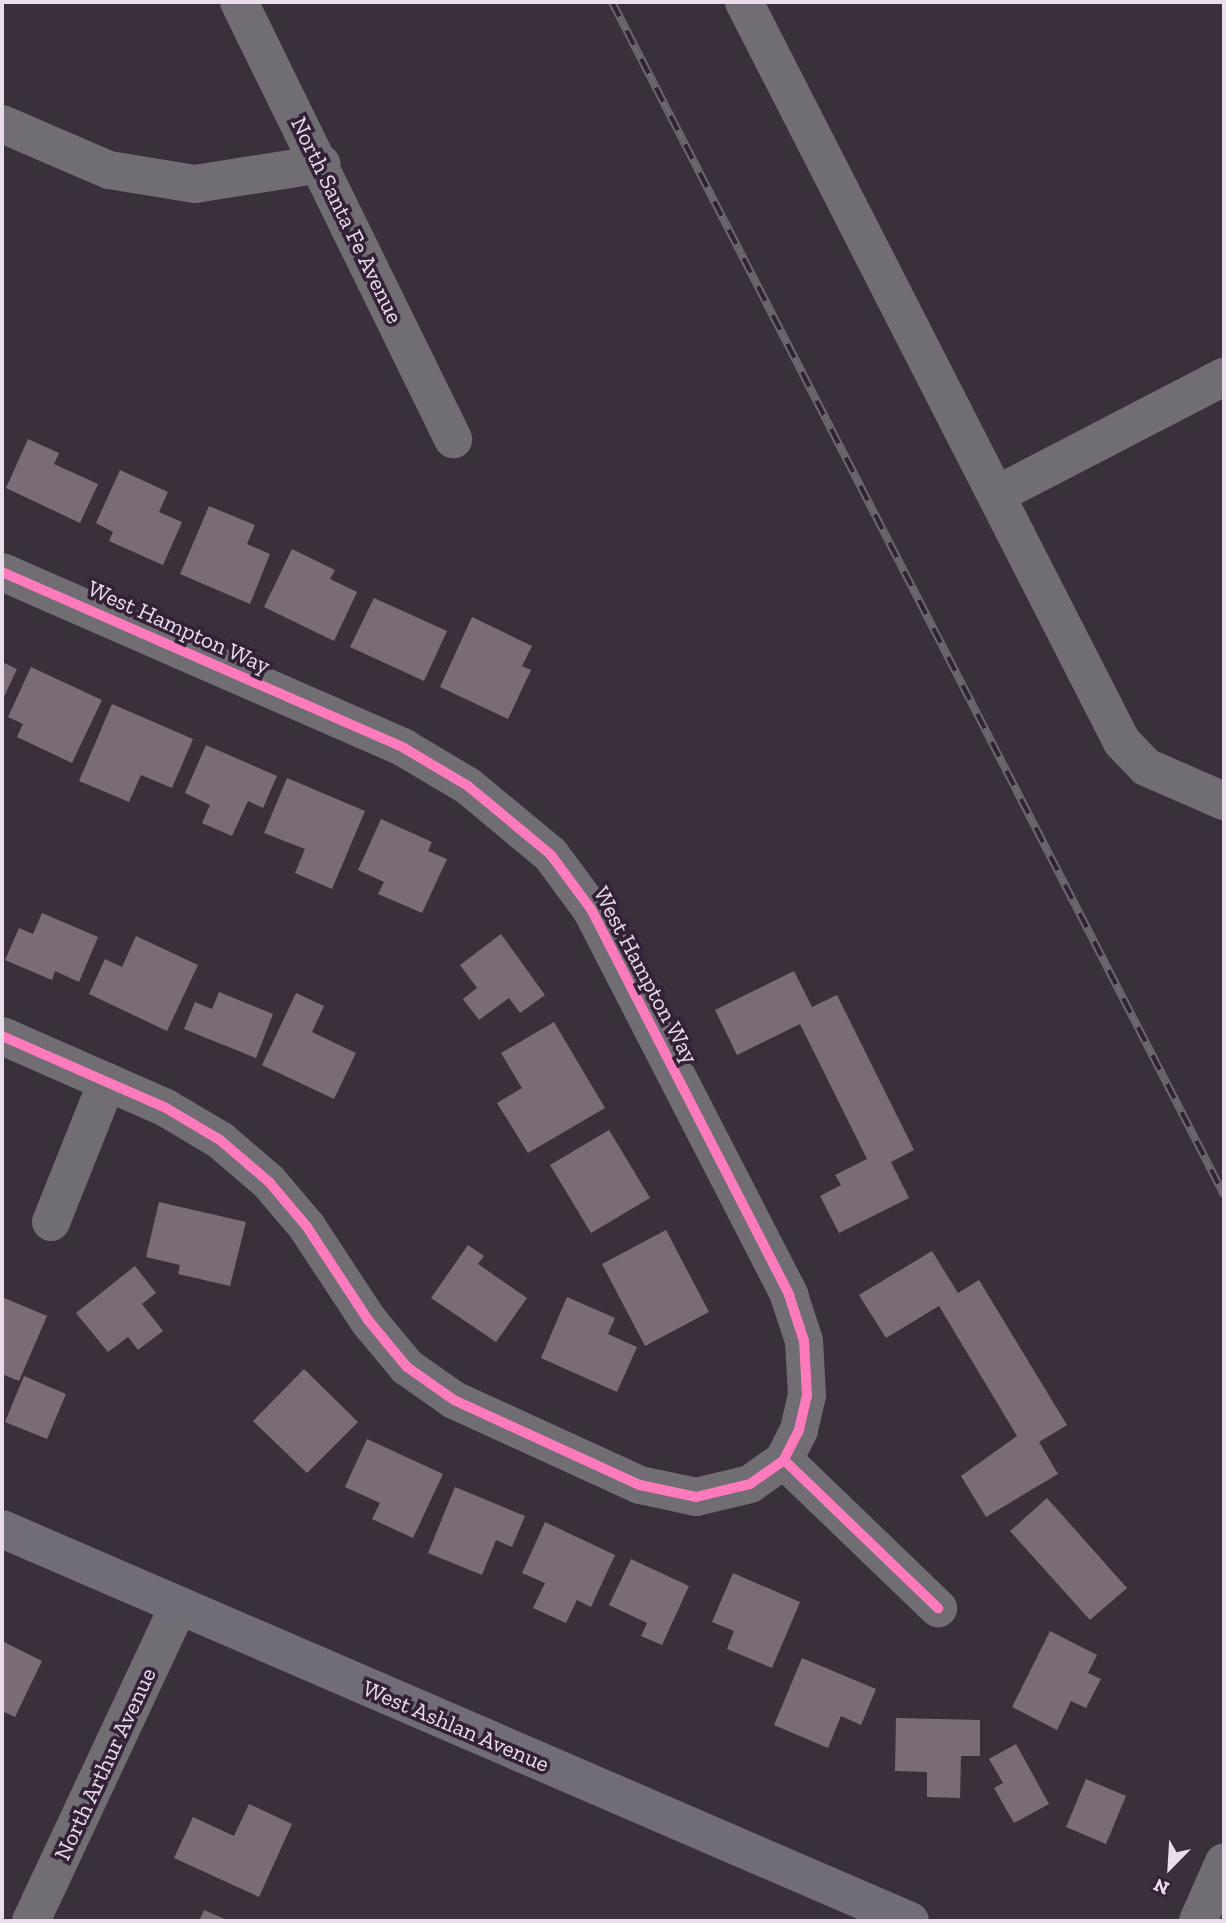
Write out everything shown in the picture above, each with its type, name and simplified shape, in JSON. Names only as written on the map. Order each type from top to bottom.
[{"type":"main road","name":"West Ashlan Avenue","points":[[2,1529],[910,1921]]},
{"type":"street","name":"North Santa Fe Avenue","points":[[239,2],[321,164],[453,439]]},
{"type":"street","points":[[744,2],[1122,741],[1146,767],[1224,801]]},
{"type":"street","points":[[2,124],[109,170],[195,184],[321,164]]},
{"type":"street","points":[[996,495],[1224,377]]},
{"type":"street","name":"West Hampton Way","points":[[2,572],[404,748],[468,786],[551,855],[591,909],[789,1295],[804,1342],[807,1395],[799,1430],[785,1460]]},
{"type":"street","points":[[2,1036],[166,1108],[209,1134],[269,1182],[307,1227],[368,1320],[407,1367],[454,1400],[640,1485],[696,1497],[750,1484],[785,1460],[938,1608]]},
{"type":"street","points":[[51,1222],[107,1082]]},
{"type":"street","name":"North Arthur Avenue","points":[[31,1921],[178,1607]]},
{"type":"street","points":[[1198,1921],[1224,1861]]},
{"type":"building","points":[[28,439],[59,453],[54,464],[98,484],[80,523],[6,488]]},
{"type":"building","points":[[120,470],[168,492],[159,512],[182,522],[163,565],[109,541],[113,532],[96,523]]},
{"type":"building","points":[[209,506],[255,525],[247,544],[270,554],[250,604],[180,574]]},
{"type":"building","points":[[292,549],[335,570],[330,579],[357,592],[334,641],[264,607]]},
{"type":"building","points":[[374,598],[447,631],[424,681],[350,647]]},
{"type":"building","points":[[472,617],[532,646],[522,666],[531,670],[508,719],[440,687]]},
{"type":"building","points":[[2,662],[17,669],[2,701]]},
{"type":"building","points":[[31,667],[102,700],[72,763],[17,737],[23,724],[8,717]]},
{"type":"building","points":[[112,704],[193,739],[172,788],[141,775],[129,802],[79,781]]},
{"type":"building","points":[[206,745],[277,776],[263,808],[248,801],[232,836],[202,823],[210,805],[185,793]]},
{"type":"building","points":[[287,778],[365,811],[332,889],[295,873],[305,849],[264,833]]},
{"type":"building","points":[[381,819],[432,842],[428,851],[447,859],[422,913],[378,894],[384,882],[358,870]]},
{"type":"building","points":[[42,913],[98,937],[79,982],[55,971],[52,980],[5,960],[19,928],[33,934]]},
{"type":"building","points":[[501,934],[545,995],[520,1013],[509,998],[479,1020],[463,999],[477,988],[460,965]]},
{"type":"building","points":[[136,936],[198,965],[167,1031],[89,994],[105,959],[122,967]]},
{"type":"building","points":[[794,971],[812,1007],[837,995],[914,1150],[891,1162],[909,1198],[839,1233],[820,1196],[841,1185],[835,1175],[867,1159],[800,1024],[737,1055],[715,1010]]},
{"type":"building","points":[[219,992],[273,1014],[256,1058],[184,1029],[195,1002],[212,1009]]},
{"type":"building","points":[[296,993],[324,1006],[312,1032],[356,1053],[334,1099],[262,1065]]},
{"type":"building","points":[[554,1022],[605,1108],[528,1153],[497,1103],[522,1088],[501,1053]]},
{"type":"building","points":[[609,1130],[650,1198],[591,1233],[550,1165]]},
{"type":"building","points":[[159,1202],[246,1222],[230,1286],[178,1274],[180,1265],[146,1257]]},
{"type":"building","points":[[666,1230],[709,1312],[645,1346],[602,1264]]},
{"type":"building","points":[[468,1245],[484,1256],[478,1264],[527,1298],[496,1342],[431,1298]]},
{"type":"building","points":[[932,1251],[958,1293],[979,1280],[1067,1425],[1039,1442],[1058,1474],[986,1517],[961,1476],[1017,1436],[939,1306],[886,1338],[859,1295]]},
{"type":"building","points":[[135,1266],[156,1293],[142,1304],[163,1331],[138,1350],[128,1337],[108,1352],[76,1313]]},
{"type":"building","points":[[2,1297],[47,1316],[19,1381],[2,1374]]},
{"type":"building","points":[[567,1297],[615,1318],[608,1334],[637,1347],[617,1392],[541,1358]]},
{"type":"building","points":[[304,1369],[358,1422],[307,1473],[253,1421]]},
{"type":"building","points":[[24,1376],[66,1394],[47,1439],[5,1422]]},
{"type":"building","points":[[367,1439],[443,1474],[413,1538],[372,1519],[380,1503],[345,1487]]},
{"type":"building","points":[[455,1487],[525,1516],[512,1547],[496,1540],[482,1575],[428,1553]]},
{"type":"building","points":[[1047,1498],[1127,1588],[1090,1620],[1010,1531]]},
{"type":"building","points":[[545,1522],[615,1555],[591,1607],[577,1600],[566,1623],[533,1608],[545,1583],[522,1573]]},
{"type":"building","points":[[631,1559],[689,1586],[662,1645],[641,1636],[647,1623],[609,1605]]},
{"type":"building","points":[[733,1573],[800,1602],[772,1668],[727,1649],[734,1631],[712,1622]]},
{"type":"building","points":[[1050,1631],[1097,1655],[1088,1673],[1101,1679],[1086,1708],[1071,1701],[1057,1730],[1012,1707]]},
{"type":"building","points":[[2,1641],[42,1661],[15,1717],[2,1711]]},
{"type":"building","points":[[802,1658],[876,1689],[861,1725],[841,1716],[828,1748],[774,1725]]},
{"type":"building","points":[[896,1718],[980,1720],[980,1756],[961,1756],[960,1798],[927,1797],[927,1772],[895,1771]]},
{"type":"building","points":[[1016,1744],[1049,1804],[1014,1823],[994,1788],[1003,1783],[989,1759]]},
{"type":"building","points":[[1086,1779],[1126,1796],[1106,1844],[1066,1827]]},
{"type":"building","points":[[249,1804],[292,1824],[259,1897],[174,1858],[193,1817],[234,1836]]},
{"type":"building","points":[[204,1910],[229,1921],[199,1921]]},
{"type":"railway","points":[[612,2],[1224,1195]]},
{"type":"cycle path","points":[[2,572],[404,748],[468,786],[551,855],[591,909],[789,1295],[804,1341],[807,1395],[799,1430],[784,1460]]},
{"type":"cycle path","points":[[2,1036],[166,1108],[220,1140],[269,1182],[307,1227],[368,1320],[407,1367],[454,1400],[640,1485],[696,1497],[750,1484],[784,1460],[938,1608]]}]
